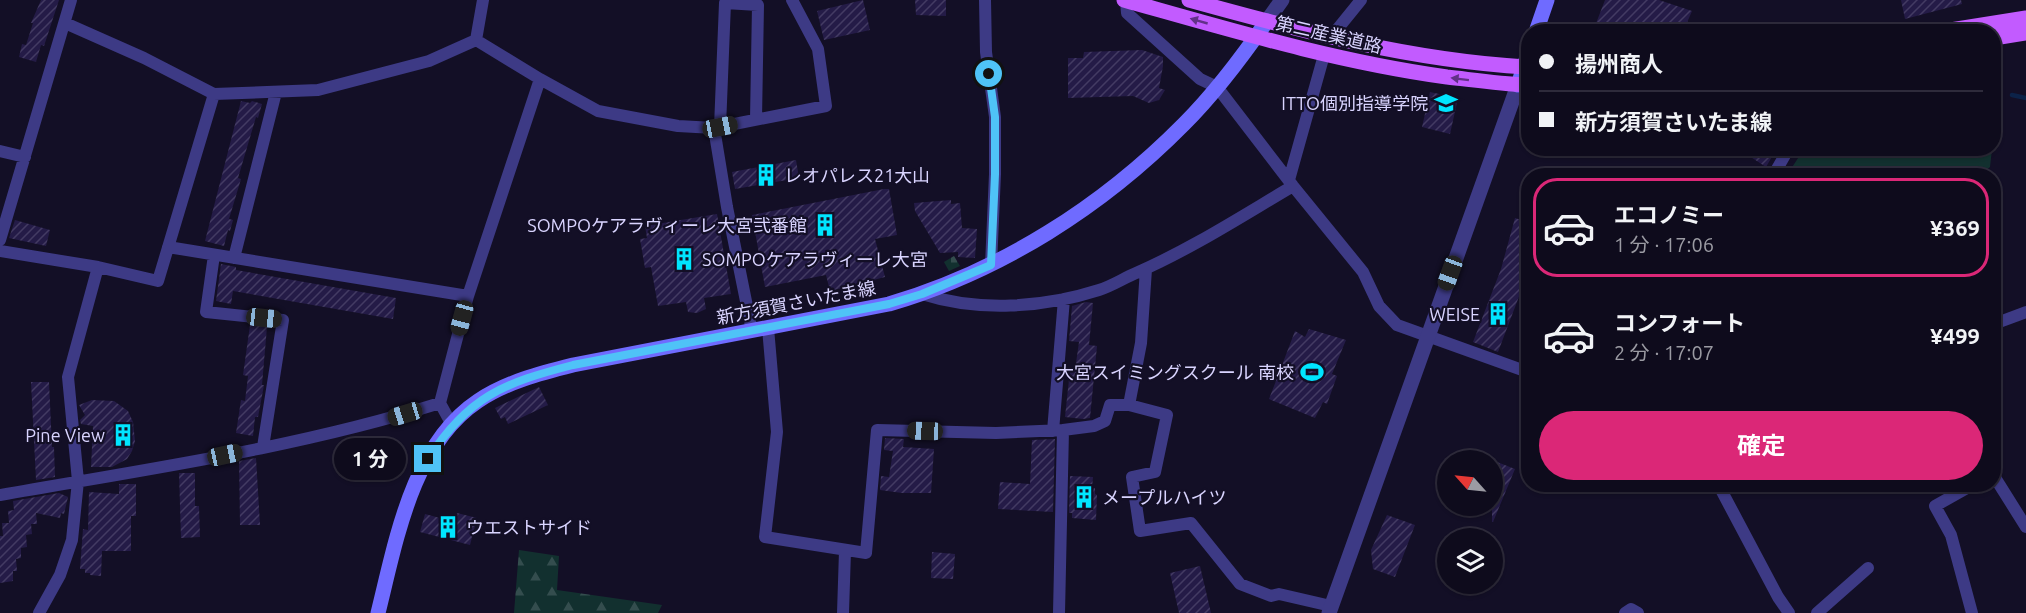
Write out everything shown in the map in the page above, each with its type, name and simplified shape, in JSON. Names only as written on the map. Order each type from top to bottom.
[{"type":"main road","name":"第二産業道路","points":[[1125,0],[1323,54],[1413,72],[1521,85]]},
{"type":"main road","name":"第二産業道路","points":[[1190,0],[1331,37],[1426,56],[1478,63],[1521,62]]},
{"type":"main road","points":[[1539,24],[1547,0]]},
{"type":"main road","points":[[1988,24],[2026,18]]},
{"type":"main road","name":"新方須賀さいたま線","points":[[378,613],[408,502],[428,459],[452,425],[478,401],[535,375],[573,365],[869,308],[922,294],[991,265],[1048,234],[1099,198],[1147,159],[1218,87],[1267,21]]},
{"type":"main road","points":[[2001,37],[2026,33]]},
{"type":"street","points":[[0,240],[71,0]]},
{"type":"street","points":[[476,40],[483,0]]},
{"type":"street","points":[[476,40],[540,80],[598,111],[678,126],[717,127],[826,106],[818,49],[792,0]]},
{"type":"street","points":[[985,0],[986,52],[995,117],[991,265]]},
{"type":"street","points":[[1125,0],[1127,13],[1200,79],[1218,87],[1363,272],[1379,306],[1397,325],[1521,369]]},
{"type":"street","points":[[1267,21],[1282,0]]},
{"type":"street","points":[[1331,37],[1361,0]]},
{"type":"street","points":[[752,331],[727,207],[717,127],[725,3],[760,3],[756,119]]},
{"type":"street","points":[[65,23],[144,58],[214,94],[318,90],[429,61],[476,40]]},
{"type":"street","points":[[922,294],[947,302],[1005,306],[1064,299],[1101,290],[1146,269],[1291,183],[1323,54]]},
{"type":"street","points":[[452,425],[440,403],[468,296],[540,80]]},
{"type":"street","points":[[768,328],[777,432],[765,537],[866,553],[877,430],[996,433],[1058,431],[1094,426],[1105,421],[1110,405],[1129,405],[1167,415],[1155,472],[1132,477],[1140,531],[1191,523],[1240,584],[1271,596],[1279,594],[1330,610],[1428,336],[1521,90]]},
{"type":"street","points":[[234,258],[276,92]]},
{"type":"street","points":[[0,251],[98,267],[158,280],[214,94]]},
{"type":"street","points":[[0,151],[25,157]]},
{"type":"street","points":[[168,247],[468,296]]},
{"type":"street","points":[[214,255],[206,312],[283,320],[263,447]]},
{"type":"street","points":[[39,613],[60,575],[72,540],[78,481],[68,377],[98,267]]},
{"type":"street","points":[[1129,405],[1141,343],[1146,269]]},
{"type":"street","points":[[1059,613],[1058,431],[1064,299]]},
{"type":"street","points":[[2001,321],[2026,312]]},
{"type":"street","points":[[0,495],[206,459],[388,419],[440,403]]},
{"type":"street","points":[[2001,487],[2026,527]]},
{"type":"street","points":[[1722,492],[1778,597],[1789,613]]},
{"type":"street","points":[[1960,492],[1935,506],[1951,536],[1972,613]]},
{"type":"street","points":[[843,613],[845,551]]},
{"type":"street","points":[[1817,613],[1868,568]]},
{"type":"street","points":[[1625,613],[1631,609],[1638,613]]},
{"type":"green space","points":[[1799,156],[1991,156],[1989,168],[1792,168]]},
{"type":"green space","points":[[954,256],[960,266],[949,271],[944,262]]},
{"type":"green space","points":[[519,550],[559,556],[557,590],[662,605],[658,613],[514,613]]},
{"type":"building","points":[[41,0],[59,0],[44,46],[41,45],[36,62],[19,57],[22,44],[26,45],[33,23],[31,23]]},
{"type":"building","points":[[863,0],[870,30],[824,40],[817,11]]},
{"type":"building","points":[[915,0],[946,0],[946,16],[916,15]]},
{"type":"building","points":[[1605,0],[1659,0],[1692,11],[1686,24],[1596,24]]},
{"type":"building","points":[[1901,0],[1961,0],[1962,4],[1905,19]]},
{"type":"building","points":[[1142,50],[1163,57],[1159,88],[1165,90],[1159,100],[1149,103],[1133,96],[1068,98],[1068,58],[1083,58],[1084,52]]},
{"type":"building","points":[[1430,92],[1458,98],[1450,134],[1422,127]]},
{"type":"building","points":[[241,101],[262,104],[238,178],[241,179],[229,219],[233,220],[224,246],[205,241]]},
{"type":"building","points":[[1749,156],[1772,156],[1766,167]]},
{"type":"building","name":"レオパレス21大山","points":[[796,160],[799,178],[735,189],[732,172]]},
{"type":"building","points":[[889,189],[897,235],[875,239],[885,277],[830,291],[826,275],[765,287],[752,215]]},
{"type":"building","points":[[951,200],[951,204],[960,203],[962,228],[977,229],[975,258],[958,257],[958,252],[940,253],[915,211],[914,203]]},
{"type":"building","name":"SOMPOケアラヴィーレ大宮","points":[[717,214],[731,294],[704,298],[706,309],[697,313],[688,312],[686,302],[658,306],[651,267],[645,268],[640,239],[647,238],[645,226]]},
{"type":"building","name":"WEISE","points":[[1515,218],[1521,220],[1519,284],[1521,291],[1498,352],[1473,342],[1501,269]]},
{"type":"building","points":[[15,220],[50,230],[46,246],[9,238]]},
{"type":"building","points":[[221,264],[236,267],[236,270],[396,298],[393,319],[233,291],[231,304],[216,301]]},
{"type":"building","points":[[775,299],[778,311],[758,316],[755,304]]},
{"type":"building","points":[[1086,302],[1093,303],[1089,345],[1097,346],[1090,418],[1083,419],[1065,417],[1070,370],[1075,370],[1079,342],[1069,341],[1072,306]]},
{"type":"building","points":[[250,325],[267,327],[262,385],[264,385],[258,417],[255,417],[253,436],[236,433],[241,400],[245,401],[248,376],[243,375]]},
{"type":"building","points":[[1309,329],[1346,340],[1332,374],[1337,376],[1327,404],[1323,402],[1315,418],[1269,399],[1295,331],[1305,337]]},
{"type":"building","points":[[31,382],[49,382],[52,447],[54,447],[55,477],[36,480]]},
{"type":"building","points":[[539,387],[548,405],[508,424],[505,417],[501,419],[495,408]]},
{"type":"building","name":"Pine View","points":[[92,400],[114,401],[128,411],[133,422],[135,441],[132,451],[127,459],[112,467],[91,467],[93,426],[81,424],[80,420],[85,415],[79,405]]},
{"type":"building","points":[[885,438],[904,439],[903,447],[934,449],[931,493],[880,490],[881,476],[889,477],[893,451],[884,450]]},
{"type":"building","points":[[1055,439],[1053,512],[998,509],[1000,482],[1030,484],[1032,440]]},
{"type":"building","points":[[256,458],[260,525],[240,525],[239,461]]},
{"type":"building","points":[[1503,464],[1515,469],[1503,498]]},
{"type":"building","points":[[179,473],[195,473],[195,506],[199,506],[200,537],[181,538]]},
{"type":"building","name":"メープルハイツ","points":[[1070,476],[1093,477],[1092,488],[1095,488],[1097,495],[1096,520],[1072,518],[1072,513],[1069,513]]},
{"type":"building","points":[[119,484],[136,484],[136,516],[131,516],[131,551],[102,551],[101,576],[90,575],[90,573],[85,573],[85,569],[80,569],[83,529],[88,530],[89,492],[119,494]]},
{"type":"building","points":[[59,493],[68,497],[64,514],[61,513],[60,518],[36,513],[37,524],[31,524],[32,534],[26,535],[27,547],[21,548],[21,558],[16,559],[17,571],[13,571],[13,581],[0,583],[2,523],[9,523],[8,511],[14,510],[13,501]]},
{"type":"building","name":"ウエストサイド","points":[[457,513],[477,518],[470,545],[420,532],[425,514],[455,522]]},
{"type":"building","points":[[1387,515],[1415,525],[1395,577],[1373,569],[1371,550]]},
{"type":"building","points":[[932,552],[955,554],[953,579],[931,578]]},
{"type":"building","points":[[1200,566],[1211,613],[1179,613],[1170,573]]},
{"type":"waterway","points":[[2012,95],[2026,98]]},
{"type":"place","name":"ITTO個別指導学院","points":[[1446,103]]},
{"type":"place","name":"レオパレス21大山","points":[[766,175]]},
{"type":"place","name":"SOMPOケアラヴィーレ大宮弐番館","points":[[825,225]]},
{"type":"place","name":"SOMPOケアラヴィーレ大宮","points":[[684,259]]},
{"type":"place","name":"WEISE","points":[[1498,314]]},
{"type":"place","name":"大宮スイミングスクール 南校","points":[[1312,372]]},
{"type":"place","name":"Pine View","points":[[123,435]]},
{"type":"place","name":"メープルハイツ","points":[[1084,497]]},
{"type":"place","name":"ウエストサイド","points":[[448,527]]},
{"type":"route","points":[[428,459],[452,425],[478,401],[535,375],[573,365],[889,304],[922,294],[991,265],[995,117],[989,74]]}]
